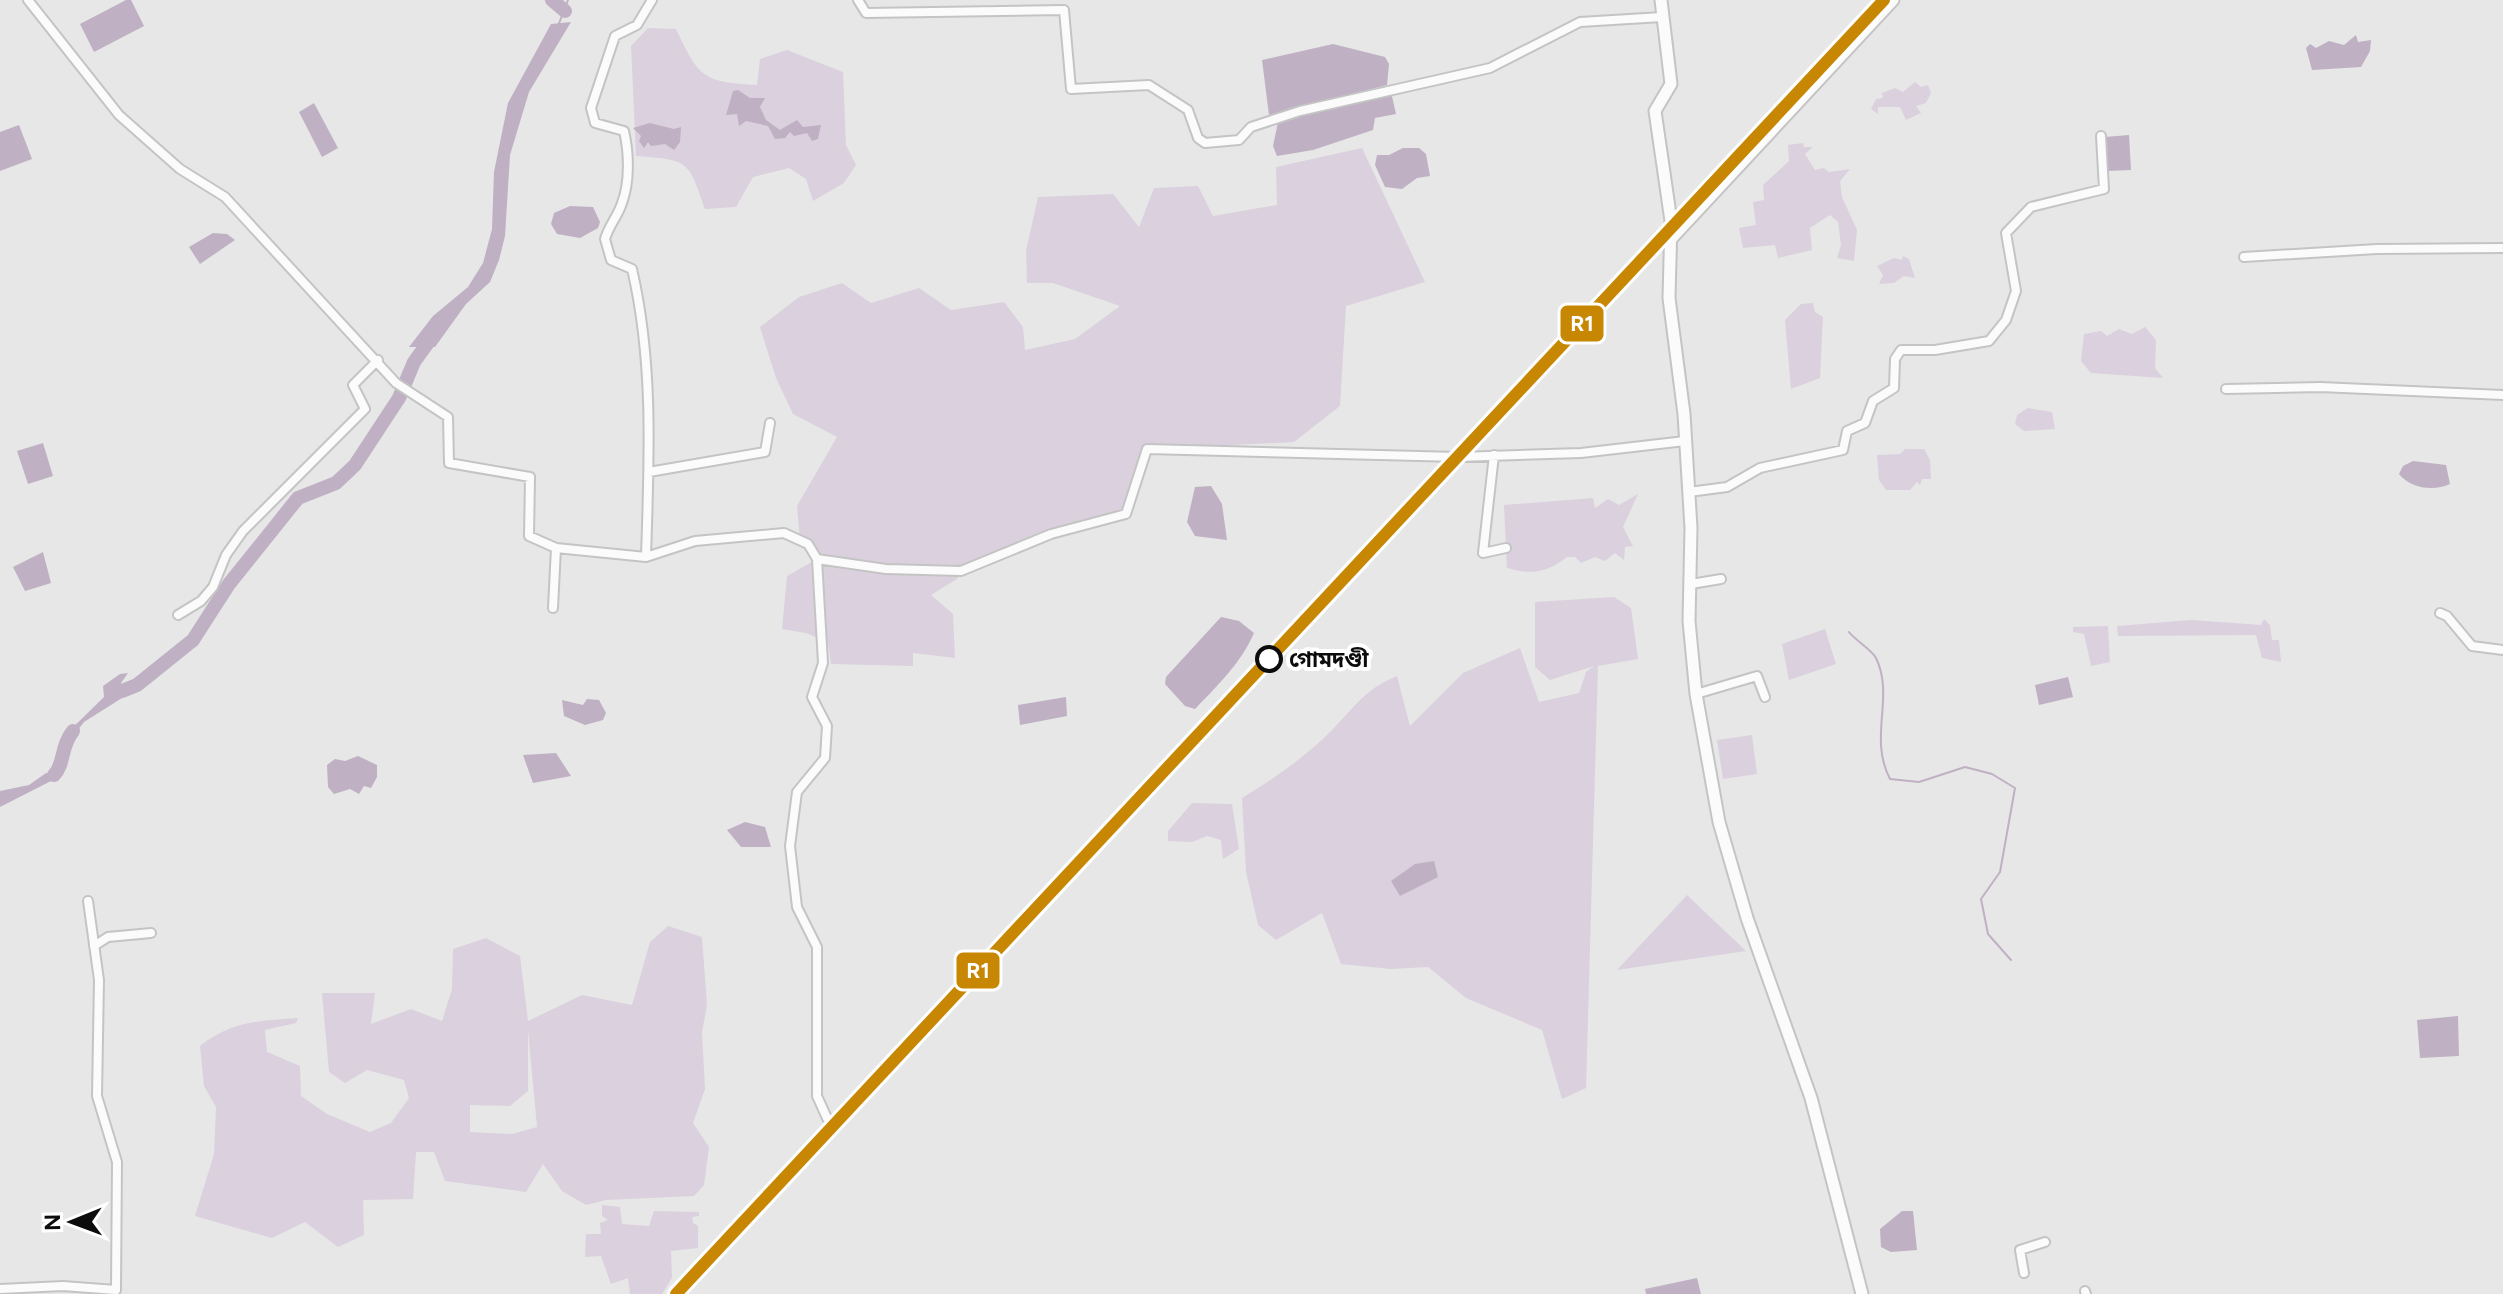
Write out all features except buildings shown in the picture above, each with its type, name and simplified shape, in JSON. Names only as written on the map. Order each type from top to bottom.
[{"type":"main road","points":[[1661,0],[1671,84],[1655,111],[1671,221],[1669,298],[1689,492],[1689,621],[1696,694],[1719,822],[1747,918],[1815,1114],[1862,1294]]},
{"type":"main road","points":[[1670,240],[1893,0]]},
{"type":"street","points":[[28,0],[119,115],[180,169],[225,197],[396,383],[448,417],[449,463],[530,477],[529,536],[556,548],[646,557],[695,541],[784,533],[808,544],[817,559],[823,663],[812,697],[827,726],[825,758],[797,792],[790,846],[797,907],[817,947],[817,1096],[827,1118]]},
{"type":"street","points":[[646,557],[649,472],[647,369],[633,275],[628,266],[611,260],[605,239],[622,205],[627,184],[626,142],[624,131],[595,123],[591,108],[615,36],[637,25],[652,0]]},
{"type":"street","points":[[858,0],[866,13],[1064,10],[1071,89],[1149,85],[1188,110],[1198,138],[1205,143],[1239,140],[1251,127],[1300,111],[1490,68],[1580,22],[1662,17]]},
{"type":"street","points":[[1031,0],[1033,10]]},
{"type":"street","points":[[1689,492],[1727,487],[1760,468],[1843,450],[1847,431],[1865,423],[1872,402],[1894,388],[1895,359],[1901,350],[1935,350],[1989,341],[2006,320],[2016,291],[2006,233],[2031,207],[2104,189],[2101,136]]},
{"type":"street","points":[[2244,257],[2377,249],[2503,248]]},
{"type":"street","points":[[178,615],[201,601],[213,587],[222,564],[243,531],[365,409],[353,385],[378,360]]},
{"type":"street","points":[[2226,389],[2320,387],[2503,395]]},
{"type":"street","points":[[649,472],[765,452],[770,423]]},
{"type":"street","points":[[817,559],[886,569],[961,571],[1051,534],[1126,514],[1147,449],[1494,455],[1581,453],[1685,441]]},
{"type":"street","points":[[1494,455],[1483,553],[1506,548]]},
{"type":"street","points":[[553,608],[556,548]]},
{"type":"street","points":[[1691,584],[1721,579]]},
{"type":"street","points":[[2440,613],[2447,616],[2472,646],[2503,650]]},
{"type":"street","points":[[1696,694],[1757,676],[1765,697]]},
{"type":"street","points":[[0,1289],[63,1286],[116,1290],[117,1162],[97,1096],[99,980],[88,901]]},
{"type":"street","points":[[94,946],[108,937],[151,933]]},
{"type":"street","points":[[2024,1273],[2020,1250],[2045,1242]]},
{"type":"shaded area","points":[[131,0],[144,26],[94,52],[80,24]]},
{"type":"shaded area","points":[[571,22],[529,92],[510,155],[505,236],[490,282],[466,304],[435,347],[409,347],[433,316],[468,287],[483,263],[492,229],[494,172],[508,103],[551,24]]},
{"type":"shaded area","points":[[648,28],[676,29],[697,67],[714,79],[725,82],[757,85],[760,59],[787,50],[843,72],[846,145],[856,165],[844,183],[813,201],[806,179],[789,168],[753,177],[736,207],[705,209],[694,180],[684,165],[666,159],[636,156],[631,46]]},
{"type":"shaded area","points":[[2356,35],[2358,42],[2371,40],[2370,51],[2361,67],[2312,70],[2306,48],[2310,44],[2316,48],[2329,41],[2344,45]]},
{"type":"shaded area","points":[[1333,44],[1385,57],[1389,64],[1387,85],[1269,115],[1262,60]]},
{"type":"shaded area","points":[[1915,82],[1921,87],[1928,85],[1931,93],[1926,103],[1916,106],[1921,113],[1906,120],[1900,107],[1878,107],[1878,114],[1871,109],[1876,99],[1883,98],[1882,93],[1895,88],[1903,92]]},
{"type":"shaded area","points":[[738,90],[750,98],[765,98],[760,107],[766,120],[780,130],[797,120],[803,127],[821,125],[818,139],[812,141],[807,133],[794,136],[790,132],[785,138],[775,139],[768,126],[746,121],[739,126],[737,114],[726,115],[733,91]]},
{"type":"shaded area","points":[[1391,92],[1396,114],[1375,118],[1373,130],[1313,150],[1277,156],[1273,146],[1278,122]]},
{"type":"shaded area","points":[[314,103],[338,148],[322,157],[299,112]]},
{"type":"shaded area","points":[[650,123],[674,129],[681,127],[680,142],[674,150],[665,144],[651,146],[648,142],[644,148],[639,141],[641,136],[633,128]]},
{"type":"shaded area","points":[[19,125],[32,159],[0,171],[0,132]]},
{"type":"shaded area","points":[[2129,135],[2131,170],[2107,171],[2105,137]]},
{"type":"shaded area","points":[[1803,143],[1804,147],[1813,147],[1805,154],[1815,170],[1850,169],[1840,181],[1842,197],[1857,230],[1854,261],[1837,258],[1841,245],[1838,222],[1830,215],[1810,228],[1812,250],[1778,258],[1775,245],[1743,248],[1739,228],[1756,225],[1753,202],[1764,200],[1763,185],[1789,161],[1788,145]]},
{"type":"shaded area","points":[[1362,148],[1425,282],[1346,306],[1340,406],[1294,442],[1148,449],[1126,514],[961,571],[957,579],[931,595],[953,614],[955,658],[913,653],[913,666],[831,664],[828,642],[806,633],[782,629],[787,576],[817,559],[800,540],[797,506],[837,437],[793,414],[776,378],[760,327],[799,297],[842,283],[871,303],[919,288],[951,310],[1004,302],[1023,327],[1025,350],[1075,339],[1120,306],[1053,283],[1027,283],[1026,251],[1038,197],[1113,194],[1139,227],[1154,188],[1198,186],[1213,216],[1277,205],[1276,167]]},
{"type":"shaded area","points":[[1403,148],[1419,148],[1426,154],[1430,176],[1417,178],[1402,189],[1385,187],[1375,165],[1377,155],[1389,155]]},
{"type":"shaded area","points":[[570,206],[593,207],[600,222],[598,228],[580,238],[557,234],[551,224],[554,213]]},
{"type":"shaded area","points":[[213,233],[227,234],[235,240],[200,264],[189,247]]},
{"type":"shaded area","points":[[1903,256],[1909,259],[1915,278],[1904,276],[1894,283],[1879,284],[1883,275],[1877,266],[1894,258],[1902,260]]},
{"type":"shaded area","points":[[1813,303],[1815,312],[1823,317],[1820,378],[1791,389],[1785,320],[1801,304]]},
{"type":"shaded area","points":[[2145,327],[2156,340],[2155,368],[2163,378],[2091,373],[2081,361],[2084,334],[2101,331],[2107,336],[2119,329],[2132,334]]},
{"type":"shaded area","points":[[2028,408],[2052,412],[2055,429],[2024,431],[2015,424],[2017,415]]},
{"type":"shaded area","points":[[43,443],[53,476],[28,484],[17,451]]},
{"type":"shaded area","points":[[1905,449],[1924,449],[1930,460],[1931,479],[1922,479],[1920,485],[1917,482],[1910,490],[1886,490],[1879,480],[1877,455],[1900,454]]},
{"type":"shaded area","points":[[2413,461],[2446,465],[2450,484],[2429,488],[2409,483],[2399,474],[2403,466]]},
{"type":"shaded area","points":[[1211,486],[1222,504],[1227,540],[1195,536],[1187,522],[1195,487]]},
{"type":"shaded area","points":[[1638,494],[1623,527],[1633,546],[1625,547],[1624,560],[1615,553],[1605,561],[1595,557],[1581,563],[1575,557],[1567,557],[1538,571],[1507,568],[1504,505],[1593,498],[1595,508],[1608,499],[1619,505]]},
{"type":"shaded area","points":[[43,552],[51,583],[25,591],[13,567]]},
{"type":"shaded area","points":[[1614,597],[1631,608],[1638,659],[1598,666],[1586,1088],[1562,1099],[1542,1030],[1466,998],[1428,967],[1391,969],[1341,964],[1322,913],[1276,940],[1258,925],[1246,872],[1242,798],[1300,759],[1368,693],[1397,676],[1410,726],[1463,673],[1520,648],[1539,702],[1579,693],[1586,672],[1594,666],[1550,680],[1535,667],[1535,602]]},
{"type":"shaded area","points":[[1221,617],[1239,621],[1254,633],[1236,664],[1195,709],[1185,706],[1165,684],[1166,677]]},
{"type":"shaded area","points":[[2264,619],[2270,625],[2272,640],[2279,640],[2281,662],[2262,658],[2256,635],[2118,636],[2117,626],[2191,620],[2261,625]]},
{"type":"shaded area","points":[[2108,626],[2110,662],[2091,666],[2084,634],[2073,632],[2073,627]]},
{"type":"shaded area","points":[[1825,629],[1836,664],[1789,680],[1782,644]]},
{"type":"shaded area","points":[[128,673],[121,683],[123,687],[148,674],[160,674],[84,722],[63,749],[64,766],[53,780],[0,807],[0,791],[29,785],[46,773],[55,775],[60,763],[60,740],[104,697],[103,686],[120,674]]},
{"type":"shaded area","points":[[2068,677],[2073,697],[2039,705],[2035,685]]},
{"type":"shaded area","points":[[1066,697],[1067,716],[1020,725],[1018,705]]},
{"type":"shaded area","points":[[587,699],[599,700],[606,713],[603,720],[585,725],[564,716],[562,700],[583,705]]},
{"type":"shaded area","points":[[1752,735],[1757,774],[1723,779],[1717,740]]},
{"type":"shaded area","points":[[556,753],[571,776],[533,783],[523,755]]},
{"type":"shaded area","points":[[358,756],[377,765],[377,777],[371,788],[364,786],[359,794],[350,789],[334,794],[328,787],[327,765],[335,759],[345,761]]},
{"type":"shaded area","points":[[1192,803],[1232,804],[1239,849],[1223,859],[1221,840],[1207,836],[1192,842],[1168,841],[1168,831]]},
{"type":"shaded area","points":[[745,822],[765,827],[771,847],[741,847],[727,830]]},
{"type":"shaded area","points":[[1434,861],[1438,877],[1400,896],[1391,881],[1415,864]]},
{"type":"shaded area","points":[[1687,895],[1746,951],[1617,970]]},
{"type":"shaded area","points":[[668,926],[702,937],[707,1005],[702,1032],[705,1089],[693,1123],[709,1147],[704,1185],[694,1196],[606,1200],[586,1205],[562,1191],[543,1164],[526,1192],[445,1181],[434,1152],[416,1152],[413,1199],[363,1200],[364,1235],[338,1247],[305,1222],[272,1238],[195,1216],[214,1154],[216,1107],[204,1086],[200,1046],[212,1038],[246,1024],[298,1018],[296,1023],[265,1030],[267,1052],[300,1066],[301,1096],[327,1114],[370,1132],[391,1123],[409,1098],[404,1080],[367,1070],[345,1083],[329,1072],[322,993],[375,993],[371,1024],[411,1009],[442,1021],[452,989],[453,949],[486,938],[520,956],[528,1021],[582,995],[632,1005],[650,942]],"holes":[[[528,1030],[537,1127],[512,1134],[470,1132],[470,1105],[510,1106],[528,1091]]]},
{"type":"shaded area","points":[[2458,1016],[2459,1056],[2420,1058],[2417,1020]]},
{"type":"shaded area","points":[[602,1205],[620,1207],[622,1224],[649,1226],[654,1211],[699,1212],[699,1216],[692,1217],[693,1223],[698,1226],[698,1248],[671,1251],[672,1278],[662,1294],[630,1294],[628,1278],[611,1284],[601,1256],[585,1257],[586,1234],[601,1234],[600,1223],[608,1220],[602,1216]]},
{"type":"shaded area","points":[[1902,1211],[1913,1211],[1917,1250],[1891,1252],[1881,1247],[1880,1229]]},
{"type":"shaded area","points":[[1697,1278],[1701,1294],[1646,1294],[1645,1289]]},
{"type":"waterway","points":[[552,0],[565,11]]},
{"type":"waterway","points":[[558,26],[568,0]]},
{"type":"waterway","points":[[122,691],[137,685],[193,640],[229,584],[298,498],[336,483],[355,465],[399,398],[414,362],[430,340]]},
{"type":"waterway","points":[[1849,632],[1874,655],[1881,673],[1881,748],[1890,779],[1919,782],[1965,767],[1992,774],[2015,788],[2000,872],[1981,899],[1988,934],[2011,960]]},
{"type":"waterway","points":[[54,775],[73,731]]},
{"type":"transit line","name":"R1","points":[[676,1294],[1884,0]]},
{"type":"place","name":"গোমদণ্ডী","points":[[1269,659]]}]
